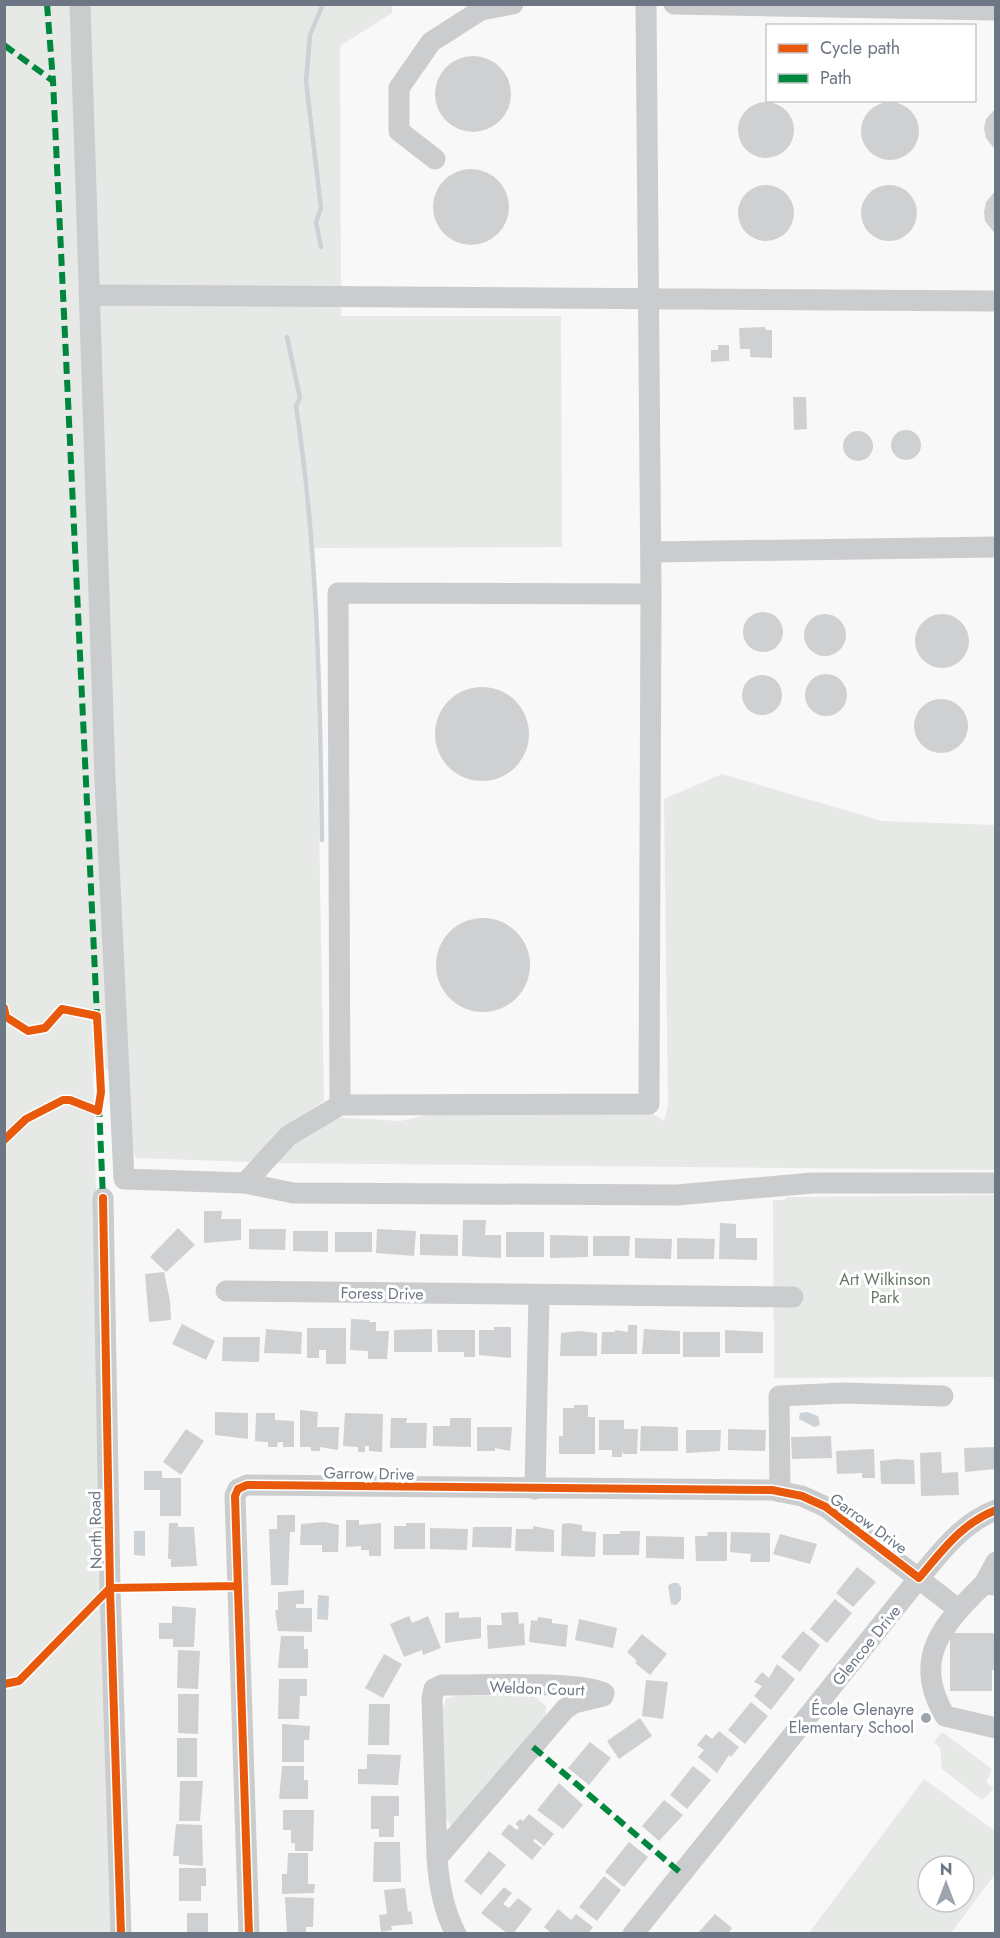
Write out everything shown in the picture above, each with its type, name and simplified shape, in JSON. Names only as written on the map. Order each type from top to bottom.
[{"type":"street","points":[[80,4],[105,779],[124,1179],[245,1183],[293,1192],[677,1195],[812,1183],[996,1183]]},
{"type":"street","points":[[435,159],[399,130],[399,88],[431,42],[481,10],[513,4]]},
{"type":"street","points":[[245,1183],[288,1136],[340,1105],[649,1104],[651,552],[646,4]]},
{"type":"street","points":[[674,4],[996,10]]},
{"type":"street","points":[[89,295],[649,296],[996,301]]},
{"type":"street","points":[[651,552],[996,547]]},
{"type":"street","points":[[340,1105],[338,593],[651,594]]},
{"type":"street","name":"North Road","points":[[104,1198],[110,1588],[121,1934]]},
{"type":"street","name":"Foress Drive","points":[[226,1292],[793,1296]]},
{"type":"street","points":[[535,1489],[539,1295]]},
{"type":"street","points":[[780,1492],[779,1396],[844,1393],[943,1396]]},
{"type":"street","name":"Garrow Drive","points":[[249,1934],[235,1496],[238,1489],[247,1485],[780,1492],[802,1496],[826,1507],[958,1609]]},
{"type":"street","name":"Glencoe Drive","points":[[633,1934],[919,1578],[961,1530],[981,1516],[996,1510]]},
{"type":"street","points":[[996,1562],[990,1584],[958,1609],[943,1626],[933,1651],[931,1670],[934,1697],[945,1716],[996,1728]]},
{"type":"street","name":"Weldon Court","points":[[437,1858],[565,1708],[574,1703],[603,1696],[604,1693],[597,1690],[557,1687],[442,1686],[434,1689],[432,1698],[437,1858],[445,1908],[456,1934]]},
{"type":"green space","points":[[4,5],[392,5],[392,13],[340,46],[341,316],[561,316],[562,547],[314,548],[324,1101],[279,1134],[250,1162],[136,1158],[125,1130],[124,1066],[93,1072],[115,1933],[5,1933]]},
{"type":"green space","points":[[722,774],[882,821],[995,825],[995,1170],[270,1163],[293,1137],[333,1117],[400,1121],[450,1110],[647,1110],[664,1121],[668,1105],[664,799]]},
{"type":"green space","name":"Art Wilkinson Park","points":[[995,1195],[995,1377],[774,1378],[773,1200],[785,1200],[786,1197]]},
{"type":"green space","points":[[455,1696],[534,1696],[546,1706],[545,1723],[459,1824],[450,1825],[446,1817],[443,1708],[446,1699]]},
{"type":"green space","points":[[942,1732],[992,1769],[986,1782],[994,1789],[982,1800],[942,1769],[940,1748],[934,1742]]},
{"type":"green space","points":[[924,1779],[995,1831],[995,1874],[976,1899],[976,1854],[916,1854],[916,1914],[965,1914],[951,1933],[809,1933]]},
{"type":"shaded area","points":[[807,1412],[818,1416],[820,1425],[814,1427],[799,1419],[800,1413]]},
{"type":"shaded area","points":[[134,1531],[145,1531],[145,1556],[134,1555]]},
{"type":"shaded area","points":[[678,1583],[681,1587],[681,1600],[676,1605],[671,1604],[668,1586]]},
{"type":"shaded area","points":[[318,1595],[329,1596],[328,1620],[317,1619]]},
{"type":"building","points":[[473,56],[487,59],[500,67],[508,80],[511,94],[508,108],[500,121],[487,129],[473,132],[459,129],[446,121],[438,108],[435,94],[438,80],[446,67],[459,59]]},
{"type":"building","points":[[761,102],[771,102],[786,110],[792,119],[794,130],[792,141],[786,150],[771,158],[761,158],[750,153],[743,146],[738,135],[738,125],[743,114],[750,107]]},
{"type":"building","points":[[890,102],[901,104],[914,115],[919,131],[917,142],[906,155],[890,160],[879,158],[866,147],[861,131],[863,120],[874,107]]},
{"type":"building","points":[[996,108],[996,151],[986,138],[984,128],[986,119]]},
{"type":"building","points":[[471,169],[485,172],[498,180],[506,193],[509,207],[506,221],[498,234],[485,242],[471,245],[457,242],[444,234],[436,221],[433,207],[436,193],[444,180],[457,172]]},
{"type":"building","points":[[766,185],[777,187],[786,193],[792,202],[794,213],[792,224],[786,233],[777,239],[766,241],[755,239],[746,233],[740,224],[738,213],[740,202],[746,193],[755,187]]},
{"type":"building","points":[[889,185],[900,187],[909,193],[915,202],[917,213],[915,224],[909,233],[900,239],[889,241],[878,239],[869,233],[863,224],[861,213],[863,202],[869,193],[878,187]]},
{"type":"building","points":[[996,190],[996,235],[985,221],[984,212],[986,202]]},
{"type":"building","points":[[765,327],[766,330],[772,330],[772,358],[750,357],[750,349],[740,349],[739,328]]},
{"type":"building","points":[[718,345],[729,345],[729,361],[711,362],[711,350],[718,350]]},
{"type":"building","points":[[793,397],[806,397],[807,429],[794,430]]},
{"type":"building","points":[[906,430],[917,434],[921,445],[917,456],[906,460],[895,456],[891,445],[895,434]]},
{"type":"building","points":[[858,431],[869,435],[873,446],[869,457],[858,461],[847,457],[843,446],[847,435]]},
{"type":"building","points":[[763,612],[771,613],[777,618],[782,624],[782,640],[777,646],[771,651],[763,652],[755,651],[749,646],[744,640],[743,632],[744,624],[749,618],[755,613]]},
{"type":"building","points":[[825,614],[833,615],[840,620],[845,627],[845,643],[840,650],[833,655],[825,656],[817,655],[810,650],[805,643],[804,635],[805,627],[810,620],[817,615]]},
{"type":"building","points":[[937,614],[947,614],[957,618],[965,626],[969,641],[965,656],[957,664],[947,668],[937,668],[927,664],[919,656],[915,646],[915,636],[919,626],[927,618]]},
{"type":"building","points":[[826,674],[841,680],[847,695],[841,710],[826,716],[811,710],[805,695],[811,680]]},
{"type":"building","points":[[762,675],[770,676],[776,681],[781,687],[781,703],[776,709],[770,714],[762,715],[754,714],[748,709],[743,703],[742,695],[743,687],[748,681],[754,676]]},
{"type":"building","points":[[482,687],[500,690],[515,701],[526,716],[529,734],[526,752],[515,767],[500,778],[482,781],[464,778],[449,767],[438,752],[435,734],[438,716],[449,701],[464,690]]},
{"type":"building","points":[[936,699],[946,699],[956,703],[964,711],[968,726],[964,741],[956,749],[946,753],[936,753],[926,749],[918,741],[914,731],[914,721],[918,711],[926,703]]},
{"type":"building","points":[[483,918],[501,921],[516,932],[527,947],[530,965],[527,983],[516,998],[501,1009],[483,1012],[465,1009],[450,998],[439,983],[436,965],[439,947],[450,932],[465,921]]},
{"type":"building","points":[[204,1211],[222,1211],[221,1219],[241,1219],[241,1240],[204,1243]]},
{"type":"building","points":[[463,1220],[486,1220],[485,1235],[501,1235],[501,1258],[462,1256]]},
{"type":"building","points":[[720,1223],[736,1224],[736,1238],[757,1238],[757,1260],[719,1259]]},
{"type":"building","points":[[178,1228],[195,1245],[166,1272],[150,1257]]},
{"type":"building","points":[[249,1229],[286,1229],[285,1250],[249,1249]]},
{"type":"building","points":[[377,1229],[416,1231],[414,1256],[376,1253]]},
{"type":"building","points":[[293,1231],[328,1231],[328,1252],[293,1251]]},
{"type":"building","points":[[335,1232],[372,1232],[372,1252],[335,1252]]},
{"type":"building","points":[[506,1232],[544,1232],[544,1257],[506,1257]]},
{"type":"building","points":[[420,1234],[458,1235],[458,1256],[420,1255]]},
{"type":"building","points":[[550,1235],[588,1236],[588,1257],[550,1258]]},
{"type":"building","points":[[593,1236],[630,1236],[629,1256],[593,1256]]},
{"type":"building","points":[[635,1238],[672,1239],[671,1259],[635,1258]]},
{"type":"building","points":[[677,1238],[715,1239],[714,1259],[677,1259]]},
{"type":"building","points":[[164,1272],[171,1320],[149,1322],[145,1274]]},
{"type":"building","points":[[351,1319],[370,1320],[369,1322],[376,1322],[376,1331],[389,1331],[387,1359],[368,1359],[368,1351],[350,1350]]},
{"type":"building","points":[[182,1324],[215,1341],[206,1360],[172,1344]]},
{"type":"building","points":[[628,1325],[637,1325],[637,1354],[601,1354],[602,1332],[615,1332],[615,1330],[628,1332]]},
{"type":"building","points":[[494,1327],[511,1327],[511,1358],[479,1355],[479,1330],[494,1330]]},
{"type":"building","points":[[307,1328],[346,1328],[346,1364],[326,1364],[326,1350],[319,1350],[319,1358],[307,1358]]},
{"type":"building","points":[[266,1329],[302,1332],[301,1354],[264,1353]]},
{"type":"building","points":[[432,1329],[432,1352],[394,1352],[394,1330]]},
{"type":"building","points":[[644,1329],[680,1331],[680,1354],[642,1354]]},
{"type":"building","points":[[437,1330],[475,1330],[475,1357],[464,1357],[464,1352],[438,1352]]},
{"type":"building","points":[[725,1330],[763,1332],[763,1353],[725,1353]]},
{"type":"building","points":[[579,1331],[597,1333],[597,1356],[560,1356],[561,1333]]},
{"type":"building","points":[[683,1332],[720,1332],[720,1357],[683,1357]]},
{"type":"building","points":[[223,1337],[260,1337],[259,1362],[222,1361]]},
{"type":"building","points":[[574,1405],[588,1405],[588,1417],[595,1417],[595,1454],[559,1454],[559,1436],[563,1436],[563,1408],[574,1408]]},
{"type":"building","points":[[300,1410],[318,1412],[317,1427],[339,1427],[338,1450],[320,1447],[320,1451],[311,1451],[311,1447],[300,1447]]},
{"type":"building","points":[[215,1412],[248,1413],[248,1439],[215,1435]]},
{"type":"building","points":[[256,1413],[275,1413],[275,1420],[294,1421],[294,1447],[283,1447],[283,1442],[278,1442],[277,1447],[268,1447],[268,1442],[255,1441]]},
{"type":"building","points":[[345,1413],[383,1414],[382,1452],[369,1451],[369,1446],[365,1446],[365,1452],[358,1452],[358,1447],[343,1446]]},
{"type":"building","points":[[391,1418],[407,1418],[406,1423],[427,1423],[426,1448],[390,1448]]},
{"type":"building","points":[[450,1418],[471,1418],[471,1447],[433,1446],[433,1426],[450,1426]]},
{"type":"building","points":[[599,1420],[624,1420],[624,1429],[638,1429],[637,1454],[623,1454],[622,1450],[622,1457],[612,1457],[612,1450],[599,1450]]},
{"type":"building","points":[[641,1426],[678,1427],[678,1451],[640,1451]]},
{"type":"building","points":[[477,1427],[512,1427],[510,1451],[495,1448],[495,1451],[477,1451]]},
{"type":"building","points":[[186,1429],[204,1441],[181,1475],[163,1462]]},
{"type":"building","points":[[728,1429],[766,1430],[765,1451],[728,1450]]},
{"type":"building","points":[[686,1430],[721,1430],[720,1451],[686,1453]]},
{"type":"building","points":[[831,1436],[832,1458],[792,1459],[791,1437]]},
{"type":"building","points":[[996,1447],[996,1469],[965,1472],[964,1448]]},
{"type":"building","points":[[874,1449],[875,1478],[862,1478],[862,1473],[837,1474],[836,1451]]},
{"type":"building","points":[[941,1452],[942,1473],[958,1472],[959,1495],[921,1496],[920,1453]]},
{"type":"building","points":[[914,1460],[915,1484],[881,1484],[880,1461]]},
{"type":"building","points":[[144,1471],[162,1471],[162,1478],[181,1478],[181,1516],[160,1516],[160,1490],[144,1490]]},
{"type":"building","points":[[277,1515],[295,1515],[295,1532],[290,1532],[288,1585],[271,1585],[269,1529],[277,1529]]},
{"type":"building","points":[[346,1520],[359,1520],[359,1525],[381,1523],[381,1556],[369,1556],[369,1550],[361,1550],[361,1546],[346,1547]]},
{"type":"building","points":[[324,1522],[339,1525],[338,1552],[322,1552],[322,1545],[300,1545],[301,1524]]},
{"type":"building","points":[[169,1523],[178,1523],[178,1527],[194,1527],[197,1566],[171,1567],[171,1559],[168,1559]]},
{"type":"building","points":[[406,1523],[425,1523],[425,1549],[394,1549],[394,1526],[406,1526]]},
{"type":"building","points":[[562,1524],[582,1525],[582,1531],[596,1532],[595,1557],[561,1556]]},
{"type":"building","points":[[533,1526],[554,1530],[554,1552],[515,1551],[516,1529],[533,1529]]},
{"type":"building","points":[[473,1527],[512,1527],[511,1548],[472,1547]]},
{"type":"building","points":[[430,1528],[468,1529],[467,1550],[430,1549]]},
{"type":"building","points":[[620,1531],[640,1531],[639,1555],[603,1555],[603,1534],[620,1534]]},
{"type":"building","points":[[708,1532],[727,1532],[727,1561],[696,1561],[695,1536],[707,1536]]},
{"type":"building","points":[[731,1532],[770,1533],[770,1562],[750,1562],[751,1554],[730,1552]]},
{"type":"building","points":[[780,1534],[817,1544],[810,1564],[773,1554]]},
{"type":"building","points":[[646,1536],[684,1537],[684,1559],[646,1558]]},
{"type":"building","points":[[857,1567],[876,1582],[853,1607],[836,1593]]},
{"type":"building","points":[[304,1590],[304,1604],[296,1604],[296,1608],[312,1608],[312,1632],[278,1631],[275,1610],[278,1610],[278,1592]]},
{"type":"building","points":[[835,1599],[852,1613],[827,1643],[810,1629]]},
{"type":"building","points":[[172,1606],[196,1608],[194,1647],[173,1647],[173,1639],[159,1639],[159,1623],[172,1623]]},
{"type":"building","points":[[459,1612],[459,1618],[481,1617],[481,1638],[445,1643],[445,1613]]},
{"type":"building","points":[[518,1612],[519,1624],[524,1623],[525,1645],[488,1649],[487,1625],[502,1625],[501,1613]]},
{"type":"building","points":[[409,1616],[412,1623],[428,1616],[441,1648],[423,1655],[422,1650],[404,1657],[390,1624]]},
{"type":"building","points":[[538,1617],[552,1619],[552,1623],[568,1625],[566,1647],[529,1642],[531,1620],[537,1621]]},
{"type":"building","points":[[579,1619],[617,1628],[613,1648],[575,1640]]},
{"type":"building","points":[[803,1631],[820,1645],[800,1672],[781,1657]]},
{"type":"building","name":"École Glenayre Elementary School","points":[[950,1633],[992,1633],[996,1635],[996,1670],[992,1670],[992,1691],[950,1691]]},
{"type":"building","points":[[642,1634],[667,1654],[650,1675],[635,1663],[637,1661],[627,1652]]},
{"type":"building","points":[[281,1636],[304,1636],[304,1649],[308,1649],[308,1668],[278,1668]]},
{"type":"building","points":[[178,1650],[200,1651],[198,1689],[177,1688]]},
{"type":"building","points":[[384,1654],[402,1664],[383,1698],[365,1688]]},
{"type":"building","points":[[777,1664],[795,1679],[771,1710],[754,1696],[762,1686],[754,1682],[762,1672],[769,1678]]},
{"type":"building","points":[[279,1679],[307,1679],[307,1696],[300,1696],[299,1719],[278,1719]]},
{"type":"building","points":[[646,1680],[668,1682],[663,1719],[642,1716]]},
{"type":"building","points":[[178,1694],[199,1694],[198,1734],[178,1733]]},
{"type":"building","points":[[751,1702],[768,1716],[745,1744],[728,1730]]},
{"type":"building","points":[[369,1704],[390,1704],[389,1745],[368,1745]]},
{"type":"building","points":[[640,1718],[652,1736],[619,1759],[607,1741]]},
{"type":"building","points":[[282,1724],[310,1726],[309,1740],[304,1740],[304,1762],[282,1762]]},
{"type":"building","points":[[719,1731],[739,1747],[731,1757],[729,1755],[717,1773],[698,1757],[704,1750],[697,1745],[706,1734],[712,1739]]},
{"type":"building","points":[[177,1738],[197,1738],[197,1777],[177,1777]]},
{"type":"building","points":[[590,1742],[611,1758],[589,1785],[568,1768]]},
{"type":"building","points":[[367,1754],[401,1755],[398,1785],[358,1784],[358,1769],[367,1769]]},
{"type":"building","points":[[282,1766],[304,1766],[304,1780],[308,1780],[308,1799],[279,1799]]},
{"type":"building","points":[[693,1766],[711,1780],[687,1809],[670,1795]]},
{"type":"building","points":[[180,1781],[203,1781],[200,1821],[179,1821]]},
{"type":"building","points":[[559,1783],[583,1805],[563,1829],[537,1810]]},
{"type":"building","points":[[371,1796],[399,1796],[399,1816],[394,1816],[394,1837],[379,1837],[379,1829],[371,1829]]},
{"type":"building","points":[[664,1800],[683,1815],[659,1841],[642,1826]]},
{"type":"building","points":[[283,1810],[314,1810],[313,1851],[295,1851],[295,1843],[291,1843],[291,1830],[283,1830]]},
{"type":"building","points":[[529,1814],[554,1834],[544,1846],[535,1839],[533,1841],[542,1848],[532,1860],[501,1834],[509,1824],[517,1830],[519,1827],[515,1824],[520,1819],[523,1821]]},
{"type":"building","points":[[176,1824],[202,1825],[203,1866],[179,1864],[179,1856],[173,1856]]},
{"type":"building","points":[[374,1842],[400,1842],[401,1882],[373,1882]]},
{"type":"building","points":[[629,1842],[648,1857],[624,1887],[605,1872]]},
{"type":"building","points":[[489,1851],[506,1865],[481,1895],[464,1881]]},
{"type":"building","points":[[288,1853],[308,1853],[308,1884],[315,1884],[314,1893],[282,1894],[282,1874],[287,1874]]},
{"type":"building","points":[[179,1868],[206,1868],[206,1886],[201,1886],[201,1901],[179,1901]]},
{"type":"building","points":[[604,1876],[621,1890],[597,1921],[579,1907]]},
{"type":"building","points":[[504,1887],[512,1893],[503,1904],[509,1908],[518,1898],[532,1909],[513,1934],[508,1934],[481,1913]]},
{"type":"building","points":[[405,1888],[408,1912],[411,1911],[413,1924],[391,1926],[392,1930],[381,1932],[379,1915],[387,1914],[384,1890]]},
{"type":"building","points":[[285,1897],[314,1898],[313,1927],[306,1927],[306,1934],[287,1934]]},
{"type":"building","points":[[558,1909],[571,1920],[576,1914],[593,1927],[588,1934],[552,1934],[544,1927]]},
{"type":"building","points":[[187,1913],[208,1913],[208,1934],[187,1934]]},
{"type":"building","points":[[715,1914],[732,1928],[728,1934],[697,1934]]},
{"type":"waterway","points":[[321,247],[316,222],[321,208],[306,81],[310,35],[323,4]]},
{"type":"waterway","points":[[287,337],[300,398],[296,406],[309,514],[317,623],[322,840]]},
{"type":"marked path","points":[[47,4],[53,81]]},
{"type":"marked path","points":[[4,45],[53,81],[97,1016]]},
{"type":"marked path","points":[[99,1105],[103,1198]]},
{"type":"marked path","points":[[533,1747],[682,1874]]},
{"type":"cycle path","points":[[4,1008],[6,1017],[28,1031],[45,1028],[62,1009],[97,1016],[101,1092],[98,1111],[70,1100],[63,1100],[26,1119],[4,1140]]},
{"type":"cycle path","points":[[103,1198],[110,1588],[121,1934]]},
{"type":"cycle path","points":[[249,1934],[235,1496],[238,1489],[247,1485],[772,1490],[802,1496],[826,1507],[919,1578],[963,1530],[996,1510]]},
{"type":"cycle path","points":[[4,1684],[19,1681],[110,1588],[238,1586]]},
{"type":"place","name":"École Glenayre Elementary School","points":[[926,1718]]}]
